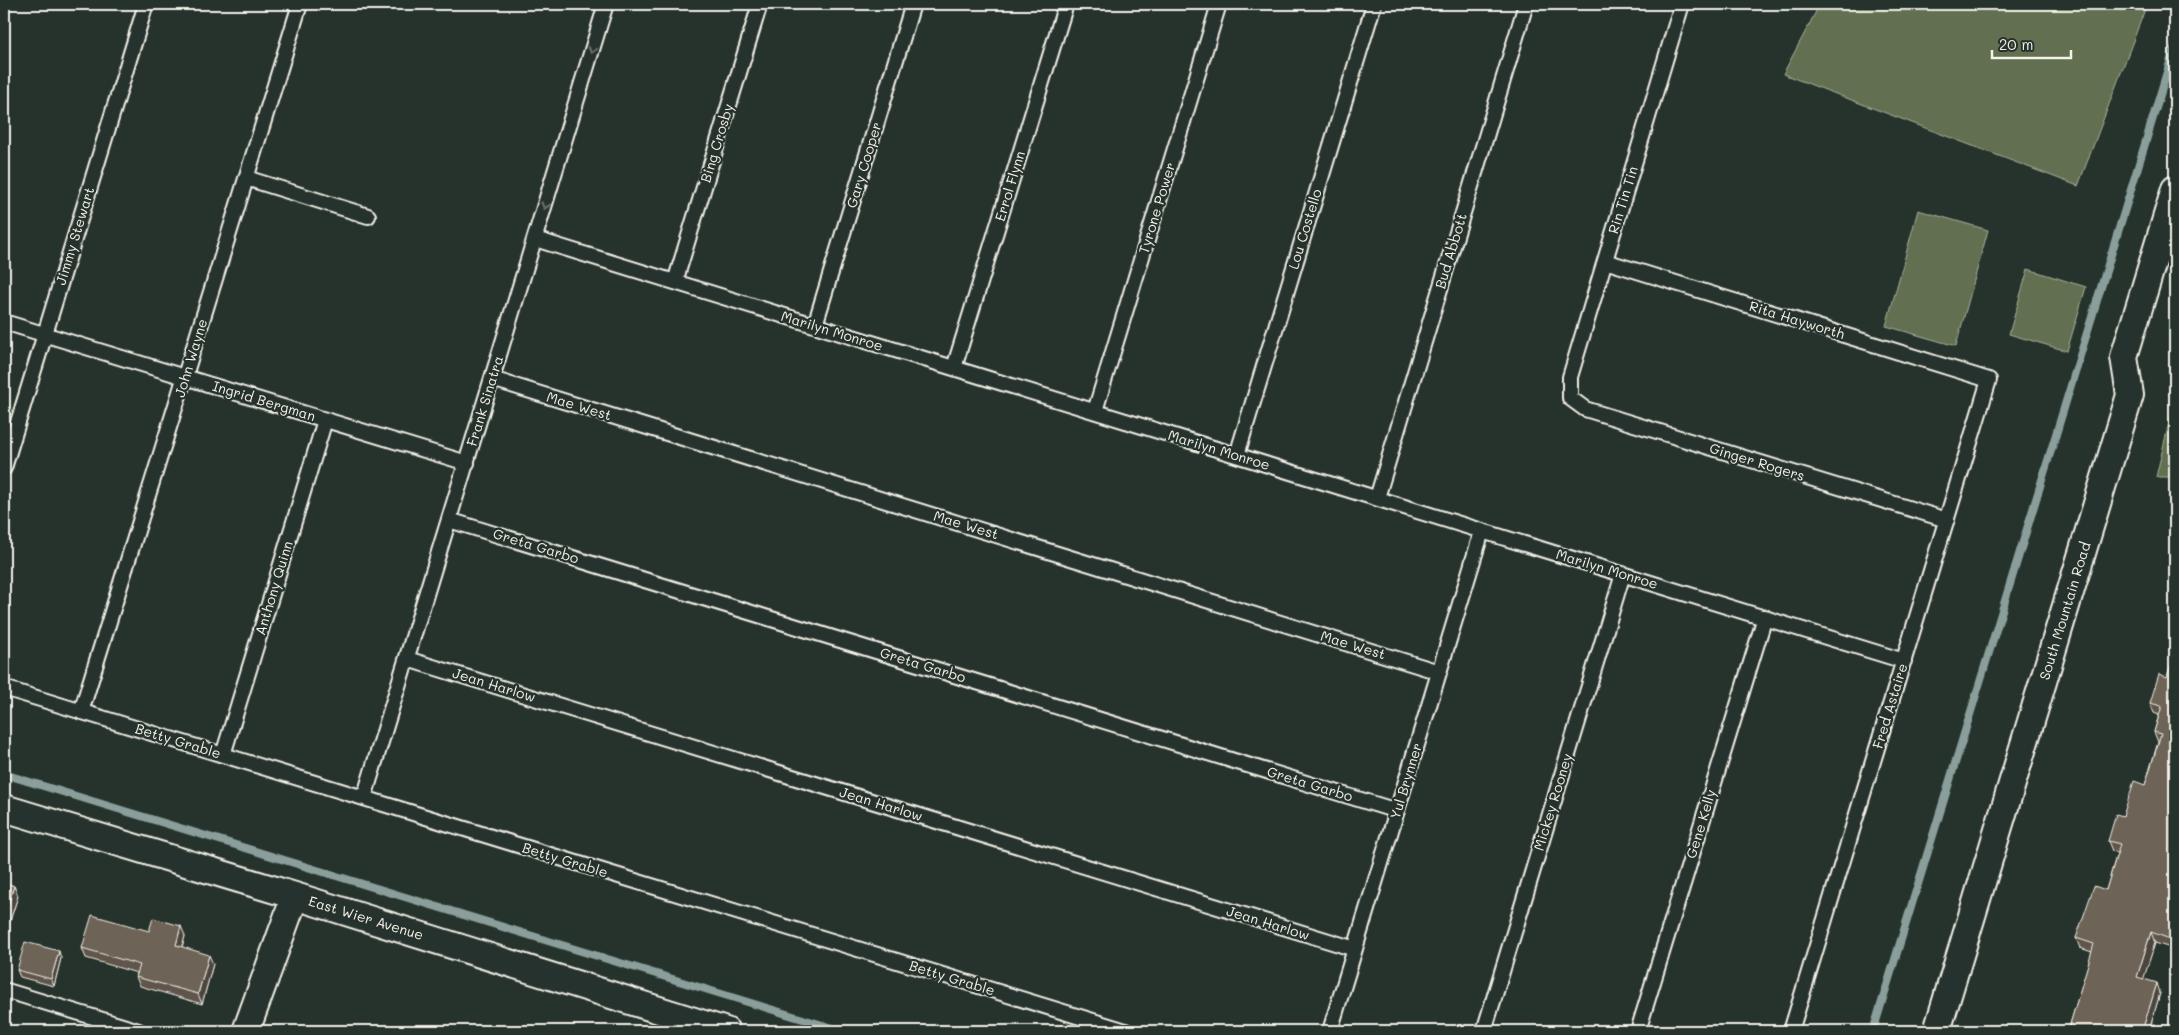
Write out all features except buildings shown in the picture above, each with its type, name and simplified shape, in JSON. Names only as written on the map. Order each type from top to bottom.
[{"type":"street","name":"South Mountain Road","points":[[1937,1031],[2130,395],[2124,357],[2175,189]]},
{"type":"street","name":"East Wier Avenue","points":[[4,808],[295,896],[726,1031]]},
{"type":"street","points":[[246,1031],[295,896]]},
{"type":"lane","name":"Jimmy Stewart","points":[[4,468],[146,4]]},
{"type":"lane","name":"John Wayne","points":[[81,712],[300,4]]},
{"type":"lane","name":"Frank Sinatra","points":[[364,798],[606,4]]},
{"type":"lane","name":"Bing Crosby","points":[[675,282],[760,4]]},
{"type":"lane","name":"Gary Cooper","points":[[815,325],[913,4]]},
{"type":"lane","name":"Errol Flynn","points":[[954,368],[1066,4]]},
{"type":"lane","name":"Tyrone Power","points":[[1095,411],[1219,4]]},
{"type":"lane","name":"Lou Costello","points":[[1237,455],[1374,4]]},
{"type":"lane","name":"Bud Abbott","points":[[1377,498],[1526,4]]},
{"type":"lane","name":"Rin Tin Tin","points":[[1570,398],[1570,377],[1682,4]]},
{"type":"lane","points":[[246,178],[368,216]]},
{"type":"lane","name":"Marilyn Monroe","points":[[535,239],[1904,661]]},
{"type":"lane","name":"Rita Hayworth","points":[[1605,261],[1990,380]]},
{"type":"lane","name":"Ingrid Bergman","points":[[4,322],[467,463]]},
{"type":"lane","name":"Mae West","points":[[492,379],[1439,672]]},
{"type":"lane","name":"Fred Astaire","points":[[1791,1031],[1990,380]]},
{"type":"lane","name":"Ginger Rogers","points":[[1570,398],[1585,409],[1947,520]]},
{"type":"lane","name":"Anthony Quinn","points":[[224,755],[325,420]]},
{"type":"lane","name":"Greta Garbo","points":[[449,520],[1397,811]]},
{"type":"lane","name":"Yul Brynner","points":[[1330,1031],[1482,531]]},
{"type":"lane","name":"Mickey Rooney","points":[[1484,1031],[1623,574]]},
{"type":"lane","name":"Gene Kelly","points":[[1638,1031],[1765,618]]},
{"type":"lane","name":"Jean Harlow","points":[[407,659],[1355,949]]},
{"type":"lane","name":"Betty Grable","points":[[4,688],[1126,1031]]},
{"type":"lane","points":[[4,990],[139,1031]]},
{"type":"green space","points":[[1820,4],[2147,4],[2078,186],[1783,74]]},
{"type":"green space","points":[[1918,210],[1988,230],[1956,346],[1886,326]]},
{"type":"green space","points":[[2028,269],[2086,287],[2067,351],[2009,334]]},
{"type":"green space","points":[[2175,403],[2175,477],[2156,477],[2173,406]]},
{"type":"waterway","points":[[1873,1031],[2175,46]]},
{"type":"waterway","points":[[4,774],[842,1031]]}]
